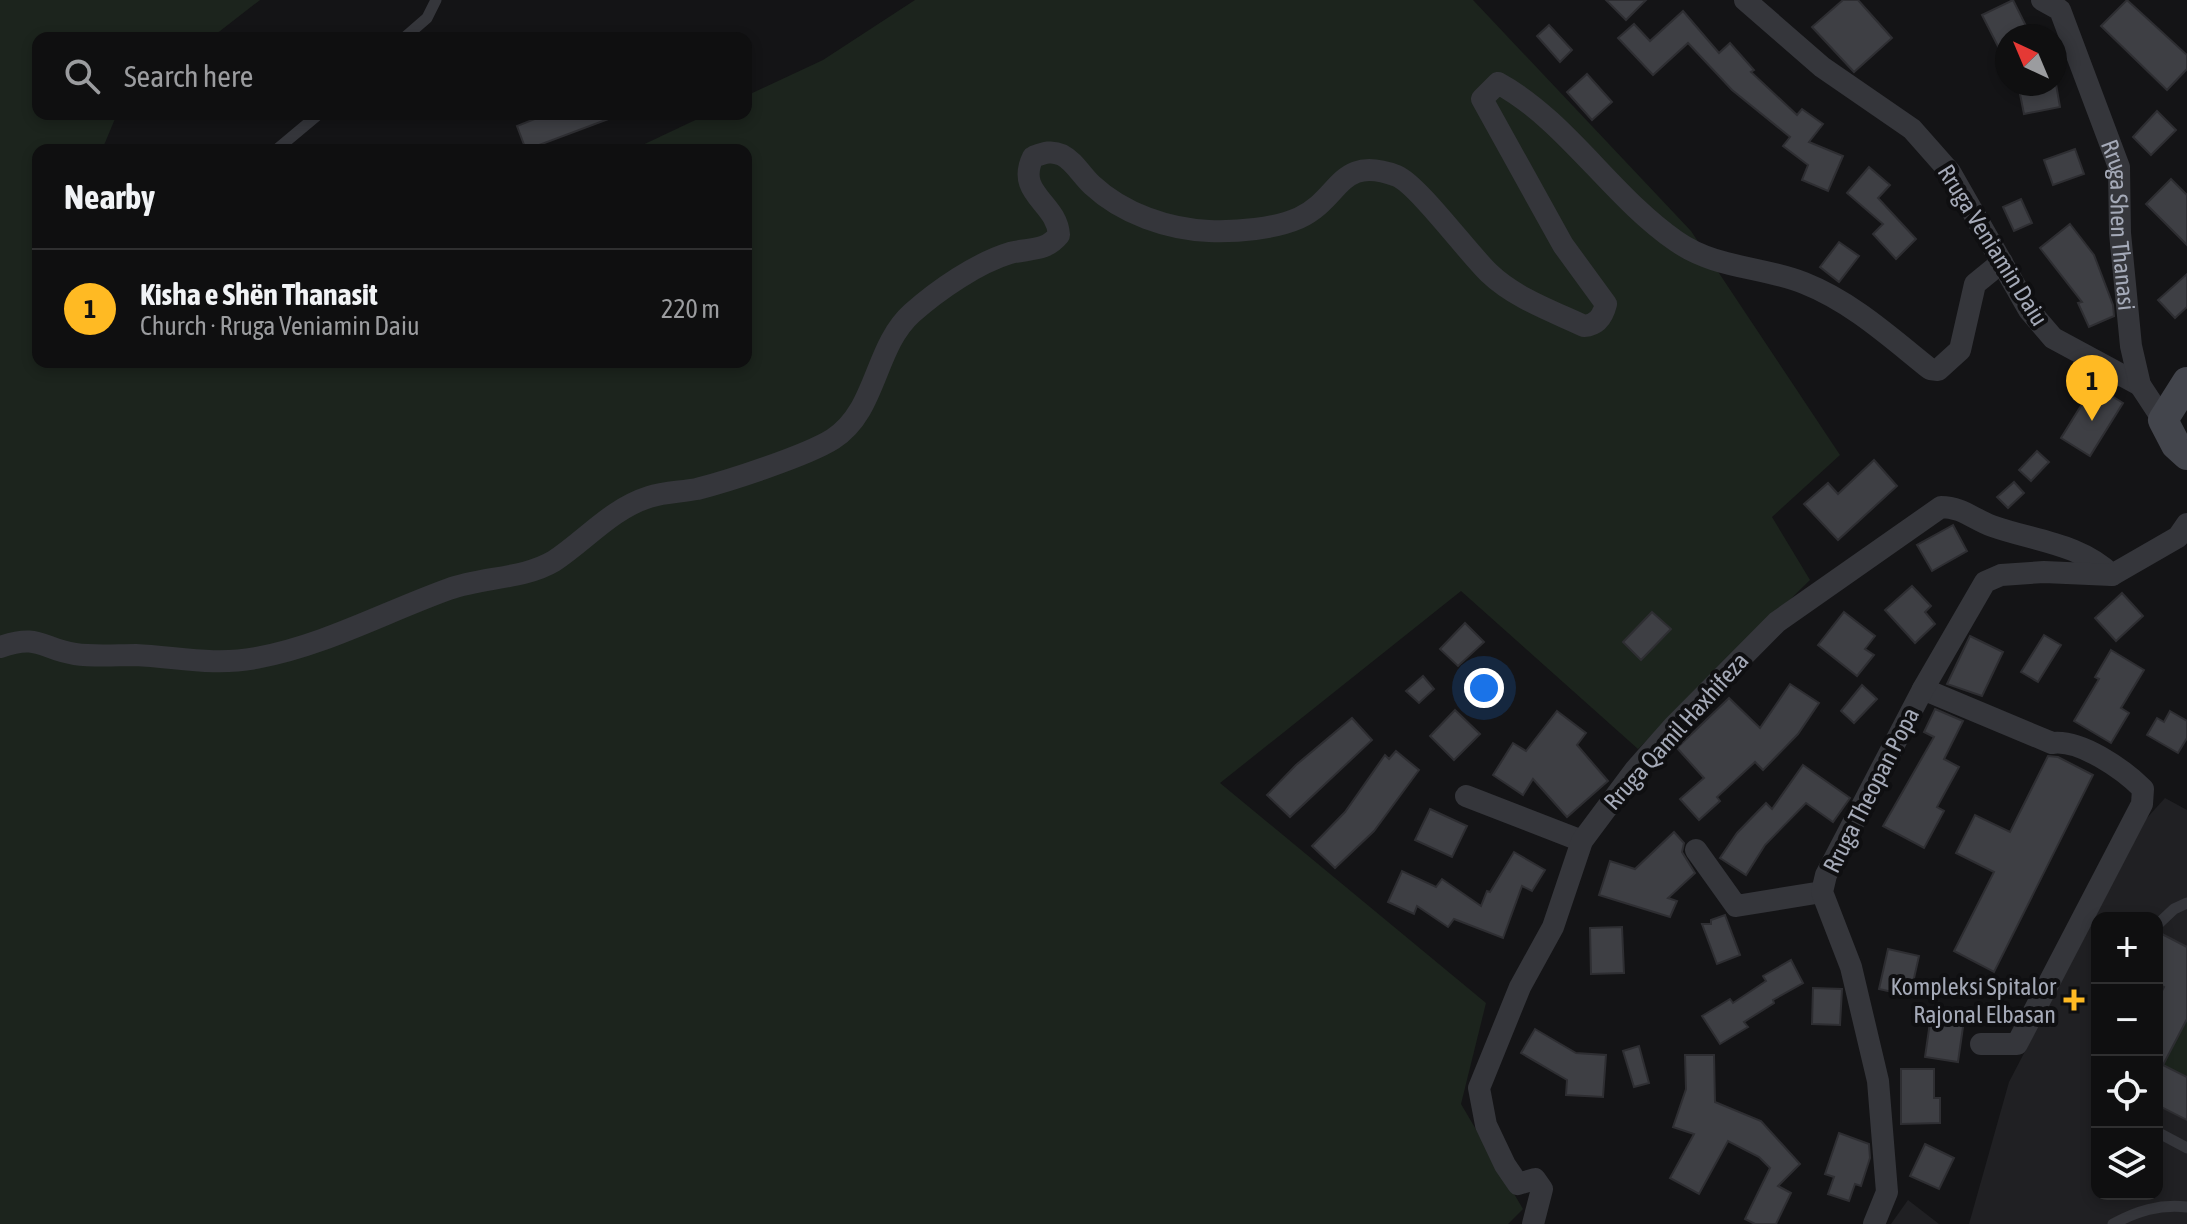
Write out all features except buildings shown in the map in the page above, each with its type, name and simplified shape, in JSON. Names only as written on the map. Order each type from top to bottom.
[{"type":"main road","points":[[2163,420],[2187,382]]},
{"type":"main road","name":"Rruga Shen Thanasi","points":[[2163,420],[2176,445],[2187,455]]},
{"type":"street","name":"Rruga Veniamin Daiu","points":[[1745,0],[1822,67],[1912,129],[1950,172],[2029,310],[2053,338],[2140,385]]},
{"type":"street","name":"Rruga Shen Thanasi","points":[[2057,3],[2119,167],[2120,233],[2131,346],[2140,385],[2163,420]]},
{"type":"street","points":[[0,647],[37,640],[73,654],[139,655],[191,662],[256,658],[296,648],[484,578],[516,574],[552,562],[603,521],[649,497],[698,489],[811,450],[834,439],[852,423],[881,359],[911,314],[976,269],[1010,253],[1051,245],[1059,235],[1058,223],[1030,186],[1026,171],[1033,157],[1048,151],[1065,156],[1093,187],[1127,210],[1176,228],[1211,231],[1256,228],[1297,219],[1311,211],[1345,177],[1357,170],[1377,170],[1402,178],[1490,275],[1523,298],[1584,326],[1592,326],[1604,314],[1606,304],[1563,245],[1527,175],[1493,122],[1482,99],[1498,83],[1528,99],[1571,145],[1675,241],[1712,262],[1802,282],[1852,307],[1930,369],[1938,370],[1960,350],[1975,284],[2002,262]]},
{"type":"street","name":"Rruga Qamil Haxhifeza","points":[[1533,1224],[1542,1189],[1535,1179],[1518,1184],[1505,1165],[1486,1125],[1479,1088],[1520,987],[1557,916],[1582,841],[1635,770],[1673,727],[1777,622],[1925,515],[1941,507],[1957,507],[1990,526],[2078,551],[2112,575]]},
{"type":"street","points":[[2112,575],[2178,537],[2187,524]]},
{"type":"street","name":"Rruga Theopan Popa","points":[[1874,1224],[1887,1192],[1878,1081],[1851,967],[1822,892],[1826,875],[1923,689],[1985,582],[2001,575],[2030,573],[2112,575]]},
{"type":"street","points":[[1923,689],[2052,743],[2067,741],[2131,777],[2143,789],[2142,804],[2017,1044],[1981,1044]]},
{"type":"street","points":[[1466,796],[1582,841]]},
{"type":"street","points":[[1696,850],[1736,906],[1822,892]]},
{"type":"lane","points":[[411,32],[427,18],[436,0]]},
{"type":"lane","points":[[283,144],[312,120]]},
{"type":"lane","points":[[2163,919],[2187,903]]},
{"type":"lane","points":[[2163,1135],[2187,1148]]},
{"type":"lane","points":[[2113,1224],[2134,1213],[2167,1205],[2187,1207]]},
{"type":"shaded area","points":[[0,0],[260,0],[219,32],[32,32],[32,120],[114,120],[104,144],[32,144],[32,368],[752,368],[752,144],[645,144],[695,120],[752,120],[752,93],[823,60],[915,0],[1473,0],[1691,231],[1840,455],[1772,517],[1810,580],[1638,749],[1461,591],[1220,783],[1486,1003],[1461,1104],[1523,1209],[1508,1224],[0,1224]]},
{"type":"shaded area","name":"Kompleksi Spitalor Rajonal Elbasan","points":[[2165,798],[2187,810],[2187,1224],[1969,1224],[2009,1082],[2091,925],[2091,1200],[2163,1200],[2163,912],[2098,912],[2146,819]]},
{"type":"shaded area","points":[[2187,1019],[2187,1077],[2163,1065]]},
{"type":"shaded area","points":[[1908,1200],[1939,1224],[1891,1224]]},
{"type":"place","name":"Kisha e Shën Thanasit","points":[[2092,421]]},
{"type":"place","name":"Kompleksi Spitalor Rajonal Elbasan","points":[[2074,1000]]}]
